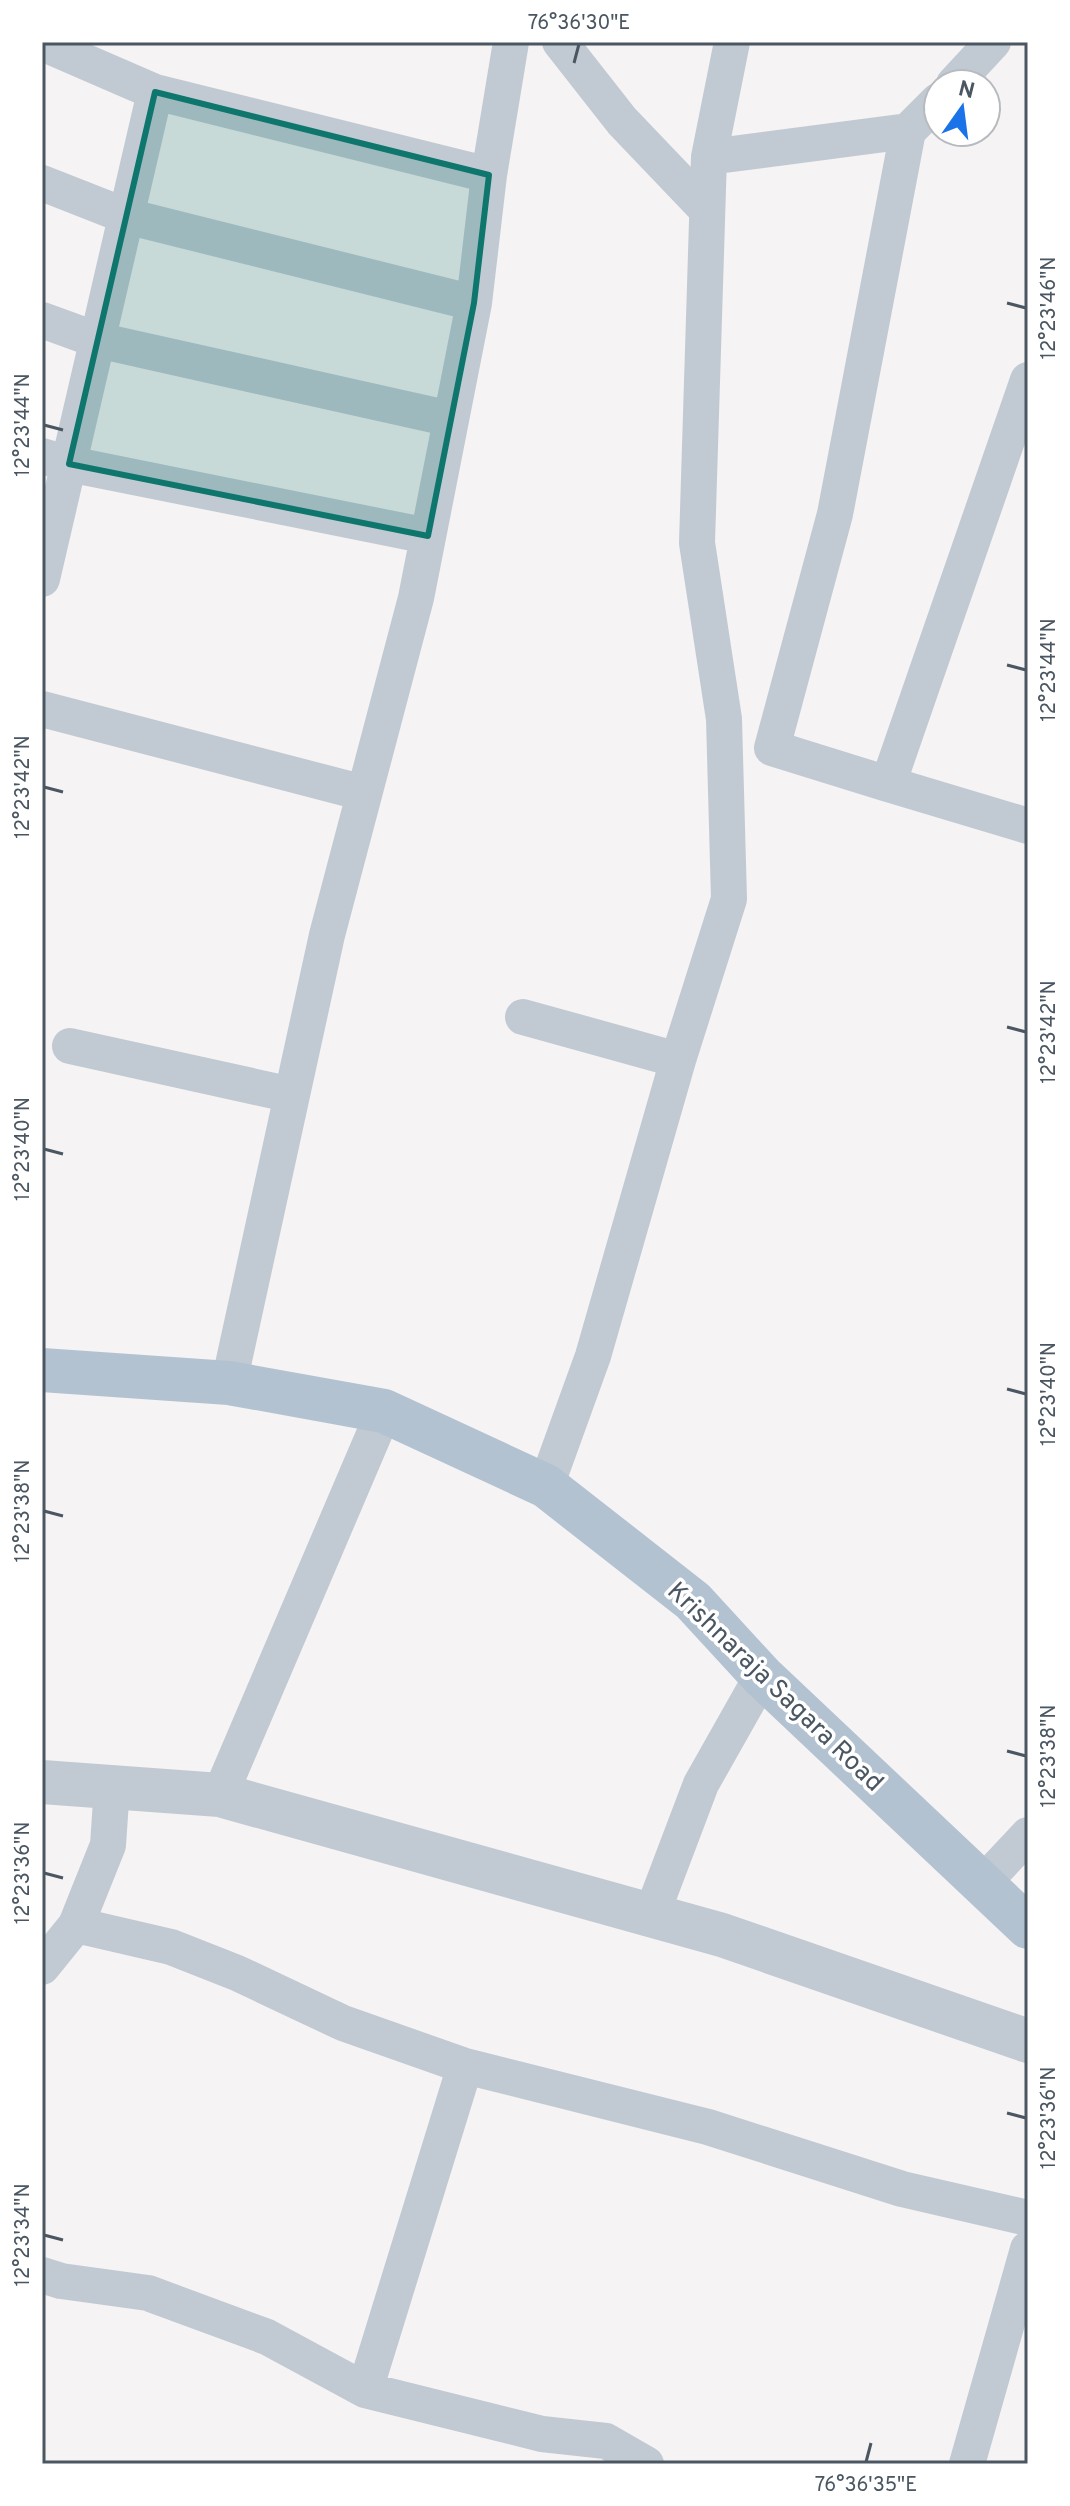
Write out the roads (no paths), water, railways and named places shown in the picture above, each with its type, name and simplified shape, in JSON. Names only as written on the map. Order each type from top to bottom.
[{"type":"main road","name":"Krishnaraja Sagara Road","points":[[42,1370],[229,1383],[384,1411],[546,1486],[693,1601],[762,1676],[1028,1927]]},
{"type":"street","points":[[229,1383],[327,935],[416,598],[474,303],[489,175],[511,42]]},
{"type":"street","points":[[560,42],[622,121],[707,210]]},
{"type":"street","points":[[546,1486],[593,1356],[678,1060],[729,899],[724,719],[697,543],[709,157],[732,42]]},
{"type":"street","points":[[969,68],[993,42]]},
{"type":"street","points":[[42,43],[155,92],[489,175]]},
{"type":"street","points":[[42,579],[55,460],[97,340],[155,92]]},
{"type":"street","points":[[922,117],[908,131],[835,514],[772,748],[1028,826]]},
{"type":"street","points":[[709,157],[908,131]]},
{"type":"street","points":[[42,183],[126,216],[474,303]]},
{"type":"street","points":[[42,320],[97,340],[451,419]]},
{"type":"street","points":[[888,784],[1028,380]]},
{"type":"street","points":[[55,460],[428,536]]},
{"type":"street","points":[[42,709],[364,793]]},
{"type":"street","points":[[523,1017],[678,1060]]},
{"type":"street","points":[[70,1046],[292,1095]]},
{"type":"street","points":[[220,1795],[384,1411]]},
{"type":"street","points":[[651,1916],[701,1784],[762,1676]]},
{"type":"street","points":[[42,1782],[220,1795],[722,1935],[1028,2041]]},
{"type":"street","points":[[42,1967],[76,1925],[108,1845],[112,1786]]},
{"type":"street","points":[[982,1884],[1028,1835]]},
{"type":"street","points":[[76,1925],[171,1947],[237,1973],[343,2023],[465,2066],[708,2127],[902,2189],[1028,2218]]},
{"type":"street","points":[[365,2390],[465,2066]]},
{"type":"street","points":[[967,2464],[1028,2249]]},
{"type":"street","points":[[42,2275],[61,2281],[148,2293],[267,2337],[365,2390],[542,2434],[606,2441],[646,2464]]}]
